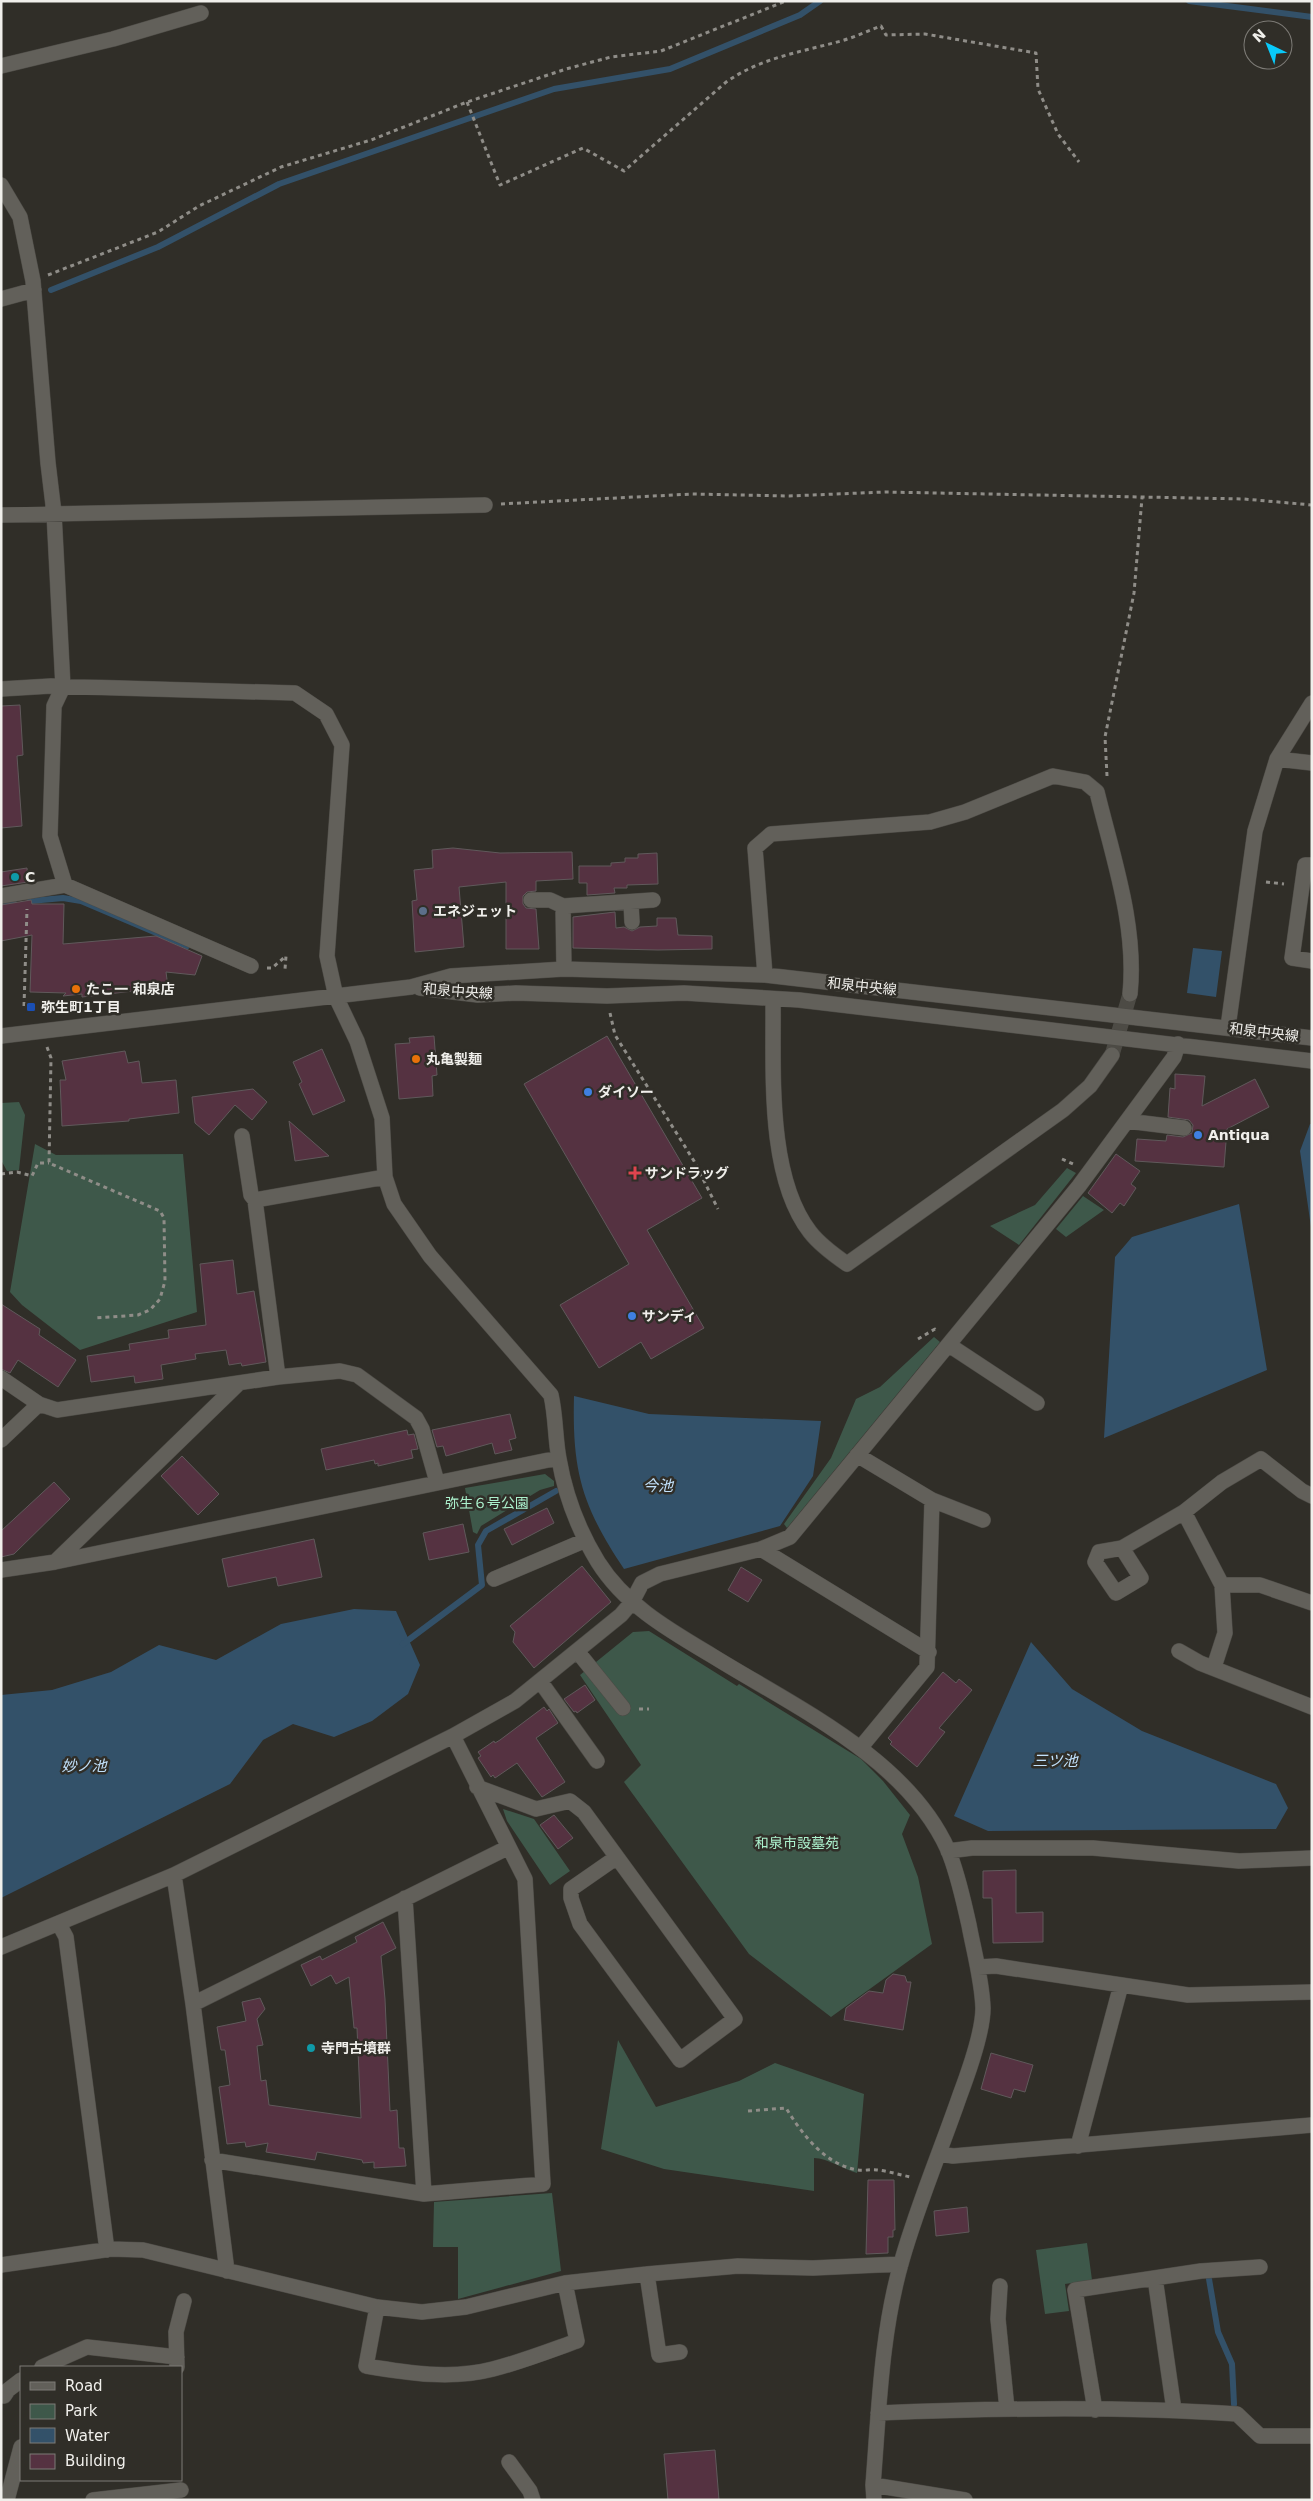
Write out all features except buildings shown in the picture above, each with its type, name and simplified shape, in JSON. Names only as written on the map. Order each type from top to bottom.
[{"type":"street","points":[[1,66],[113,39],[200,13]]},
{"type":"street","points":[[1,185],[20,217],[34,285],[48,463],[54,513],[63,687],[54,706],[50,836],[65,885]]},
{"type":"street","points":[[1,298],[34,285]]},
{"type":"street","points":[[1,515],[485,505]]},
{"type":"street","points":[[1,689],[51,686],[295,693],[326,714],[342,745],[327,956],[336,997],[357,1041],[382,1118],[385,1177],[394,1204],[430,1256],[551,1395],[556,1416],[558,1458],[574,1515],[599,1564],[632,1602],[650,1618],[861,1747],[894,1777],[925,1811],[948,1851],[960,1884],[978,1966],[983,2010],[971,2064],[901,2264],[886,2335],[878,2413],[873,2492],[964,2500]]},
{"type":"street","points":[[1228,1027],[1255,830],[1277,759],[1312,703]]},
{"type":"street","points":[[1277,759],[1312,763]]},
{"type":"street","points":[[765,975],[755,848],[771,834],[930,822],[965,812],[1053,776],[1085,782],[1097,792],[1130,929],[1133,967],[1130,994]]},
{"type":"street","points":[[1312,866],[1305,865],[1292,958],[1312,961]]},
{"type":"street","points":[[1,896],[65,885],[250,966]]},
{"type":"street","points":[[531,900],[550,900],[563,906],[631,903],[653,900]]},
{"type":"street","points":[[631,903],[632,922]]},
{"type":"street","points":[[563,906],[564,969]]},
{"type":"street","name":"和泉中央線","points":[[2,1031],[42,1030],[336,997],[411,987],[452,976],[564,969],[765,975],[1312,1038]]},
{"type":"street","name":"和泉中央線","points":[[411,987],[478,995],[516,993],[607,996],[684,993],[798,1000],[1312,1061]]},
{"type":"street","points":[[773,999],[778,1141],[783,1168],[795,1206],[810,1231],[830,1253],[847,1264],[1064,1110],[1090,1086],[1112,1056]]},
{"type":"street","points":[[1,1948],[174,1875],[453,1736],[515,1701],[621,1615],[632,1602],[642,1583],[660,1574],[761,1548],[790,1537],[1078,1186],[1174,1057],[1178,1044]]},
{"type":"street","points":[[1127,1121],[1184,1128]]},
{"type":"street","points":[[242,1136],[251,1195],[255,1200],[278,1377]]},
{"type":"street","points":[[255,1200],[385,1177]]},
{"type":"street","points":[[948,1345],[1037,1403]]},
{"type":"street","points":[[1,1378],[39,1404],[57,1410],[237,1385],[278,1377],[340,1371],[357,1374],[416,1418],[422,1429],[436,1482]]},
{"type":"street","points":[[55,1562],[237,1385]]},
{"type":"street","points":[[1,1440],[39,1404]]},
{"type":"street","points":[[857,1455],[932,1500],[983,1520]]},
{"type":"street","points":[[1,1570],[55,1562],[558,1458]]},
{"type":"street","points":[[1122,1548],[1184,1512],[1222,1482],[1261,1459],[1302,1491],[1312,1496]]},
{"type":"street","points":[[861,1747],[927,1667],[929,1652],[932,1500]]},
{"type":"street","points":[[1184,1512],[1222,1585],[1225,1632],[1214,1667]]},
{"type":"street","points":[[494,1579],[586,1540]]},
{"type":"street","points":[[761,1548],[929,1652]]},
{"type":"street","points":[[1222,1585],[1260,1585],[1312,1603]]},
{"type":"street","points":[[578,1651],[623,1708]]},
{"type":"street","points":[[1179,1651],[1312,1707]]},
{"type":"street","points":[[540,1681],[597,1761]]},
{"type":"street","points":[[212,2160],[424,2194],[543,2184],[525,1879],[507,1848],[453,1736]]},
{"type":"street","points":[[477,1787],[536,1809],[570,1801],[584,1812],[617,1857],[735,2019],[680,2060],[580,1924],[571,1898],[571,1890],[617,1857]]},
{"type":"street","points":[[193,2004],[507,1848]]},
{"type":"street","points":[[948,1851],[972,1848],[1092,1848],[1239,1862],[1312,1858]]},
{"type":"street","points":[[174,1875],[193,2004],[227,2271]]},
{"type":"street","points":[[405,1898],[424,2194]]},
{"type":"street","points":[[59,1924],[66,1938],[107,2250]]},
{"type":"street","points":[[978,1966],[996,1966],[1188,1995],[1312,1992]]},
{"type":"street","points":[[1078,2146],[1121,1985]]},
{"type":"street","points":[[940,2154],[950,2157],[1312,2125]]},
{"type":"street","points":[[1,2265],[107,2250],[143,2250],[378,2307],[422,2312],[457,2308],[565,2283],[647,2274],[738,2266],[813,2268],[901,2264]]},
{"type":"street","points":[[1095,2410],[1075,2290],[1201,2271],[1260,2267]]},
{"type":"street","points":[[647,2274],[658,2355],[680,2352]]},
{"type":"street","points":[[1155,2278],[1174,2410]]},
{"type":"street","points":[[378,2307],[366,2366],[422,2375],[458,2375],[492,2370],[577,2341],[565,2283]]},
{"type":"street","points":[[1000,2286],[998,2319],[1007,2409]]},
{"type":"street","points":[[44,2366],[87,2347],[177,2362],[176,2332],[184,2301]]},
{"type":"street","points":[[4,2396],[8,2390],[20,2381]]},
{"type":"street","points":[[878,2413],[1007,2409],[1174,2410],[1237,2414],[1260,2436],[1312,2436]]},
{"type":"street","points":[[7,2500],[20,2450]]},
{"type":"street","points":[[509,2462],[534,2492]]},
{"type":"street","points":[[93,2500],[181,2490]]},
{"type":"path","points":[[34,285],[158,232],[199,206],[281,167],[371,140],[467,102],[566,69],[611,58],[661,51],[786,1]]},
{"type":"path","points":[[467,102],[500,184],[583,148],[624,170],[725,82],[742,71],[768,60],[844,40],[881,26],[886,35],[925,34],[1036,52],[1038,90],[1058,134],[1079,162]]},
{"type":"path","points":[[485,505],[692,494],[789,496],[884,492],[1244,499],[1312,505]]},
{"type":"path","points":[[1097,792],[1107,784],[1105,737],[1134,593],[1142,498]]},
{"type":"path","points":[[1248,880],[1302,886]]},
{"type":"path","points":[[24,1006],[28,892]]},
{"type":"path","points":[[250,966],[256,970],[272,968],[286,956],[285,969]]},
{"type":"path","points":[[607,996],[615,1035],[694,1161],[718,1209]]},
{"type":"path","points":[[42,1030],[51,1058],[49,1163]]},
{"type":"path","points":[[1,1174],[17,1172],[32,1176],[38,1163],[49,1163],[160,1211],[164,1218],[165,1281],[160,1298],[150,1310],[138,1315],[95,1318]]},
{"type":"path","points":[[748,2111],[786,2108],[797,2126],[822,2153],[840,2165],[858,2170],[878,2170],[929,2181]]},
{"type":"green space","points":[[19,1102],[25,1115],[19,1170],[7,1171],[1,1160],[1,1103]]},
{"type":"green space","points":[[35,1144],[56,1155],[183,1154],[197,1312],[80,1350],[22,1305],[10,1292]]},
{"type":"green space","points":[[1067,1168],[1076,1173],[1019,1245],[990,1226],[1035,1205]]},
{"type":"green space","points":[[1083,1196],[1104,1210],[1066,1237],[1056,1229]]},
{"type":"green space","points":[[934,1337],[940,1342],[787,1528],[784,1524],[831,1458],[856,1399],[880,1387]]},
{"type":"green space","name":"弥生６号公園","points":[[545,1474],[554,1481],[554,1486],[540,1490],[481,1526],[477,1534],[473,1532],[465,1488]]},
{"type":"green space","name":"和泉市設墓苑","points":[[649,1631],[737,1686],[739,1684],[861,1759],[883,1781],[910,1815],[902,1834],[918,1877],[932,1944],[831,2017],[749,1954],[624,1782],[641,1765],[580,1675],[633,1632]]},
{"type":"green space","points":[[503,1809],[534,1819],[570,1871],[550,1885],[507,1821]]},
{"type":"green space","points":[[618,2040],[656,2107],[739,2081],[775,2063],[864,2094],[857,2173],[819,2158],[814,2158],[814,2191],[664,2169],[601,2149]]},
{"type":"green space","points":[[552,2193],[561,2271],[458,2299],[458,2247],[433,2247],[434,2202]]},
{"type":"green space","points":[[1087,2243],[1092,2280],[1065,2284],[1069,2311],[1045,2314],[1036,2250]]},
{"type":"water","points":[[1193,948],[1222,951],[1216,997],[1187,993]]},
{"type":"water","points":[[1310,1124],[1312,1124],[1312,1234],[1300,1151]]},
{"type":"water","points":[[1239,1204],[1267,1370],[1104,1438],[1115,1257],[1132,1237]]},
{"type":"water","name":"今池","points":[[574,1396],[649,1414],[821,1421],[813,1476],[780,1526],[624,1569],[598,1526],[582,1487],[575,1446]]},
{"type":"water","name":"妙ノ池","points":[[354,1609],[396,1611],[420,1665],[408,1694],[372,1721],[334,1737],[293,1724],[263,1740],[230,1784],[1,1898],[1,1695],[52,1690],[111,1672],[159,1645],[216,1660],[281,1624]]},
{"type":"water","name":"三ツ池","points":[[1031,1642],[1072,1689],[1142,1731],[1276,1784],[1288,1808],[1276,1829],[988,1831],[954,1816]]},
{"type":"waterway","points":[[51,290],[158,247],[279,184],[554,89],[670,69],[800,15],[820,1]]},
{"type":"waterway","points":[[1189,1],[1312,17]]},
{"type":"waterway","points":[[30,901],[63,898],[81,901],[187,946]]},
{"type":"waterway","points":[[1,905],[14,903]]},
{"type":"waterway","points":[[403,1644],[482,1585],[478,1545],[486,1531],[556,1491]]},
{"type":"waterway","points":[[1209,2279],[1218,2332],[1232,2364],[1234,2404]]},
{"type":"tunnel","points":[[1112,1055],[1130,994]]},
{"type":"place","name":"C","points":[[15,877]]},
{"type":"place","name":"エネジェット","points":[[423,911]]},
{"type":"place","name":"たこ一 和泉店","points":[[76,989]]},
{"type":"place","name":"弥生町1丁目","points":[[31,1007]]},
{"type":"place","name":"丸亀製麺","points":[[416,1059]]},
{"type":"place","name":"ダイソー","points":[[588,1092]]},
{"type":"place","name":"Antiqua","points":[[1198,1135]]},
{"type":"place","name":"サンドラッグ","points":[[635,1173]]},
{"type":"place","name":"サンディ","points":[[632,1316]]},
{"type":"place","name":"寺門古墳群","points":[[311,2048]]}]
